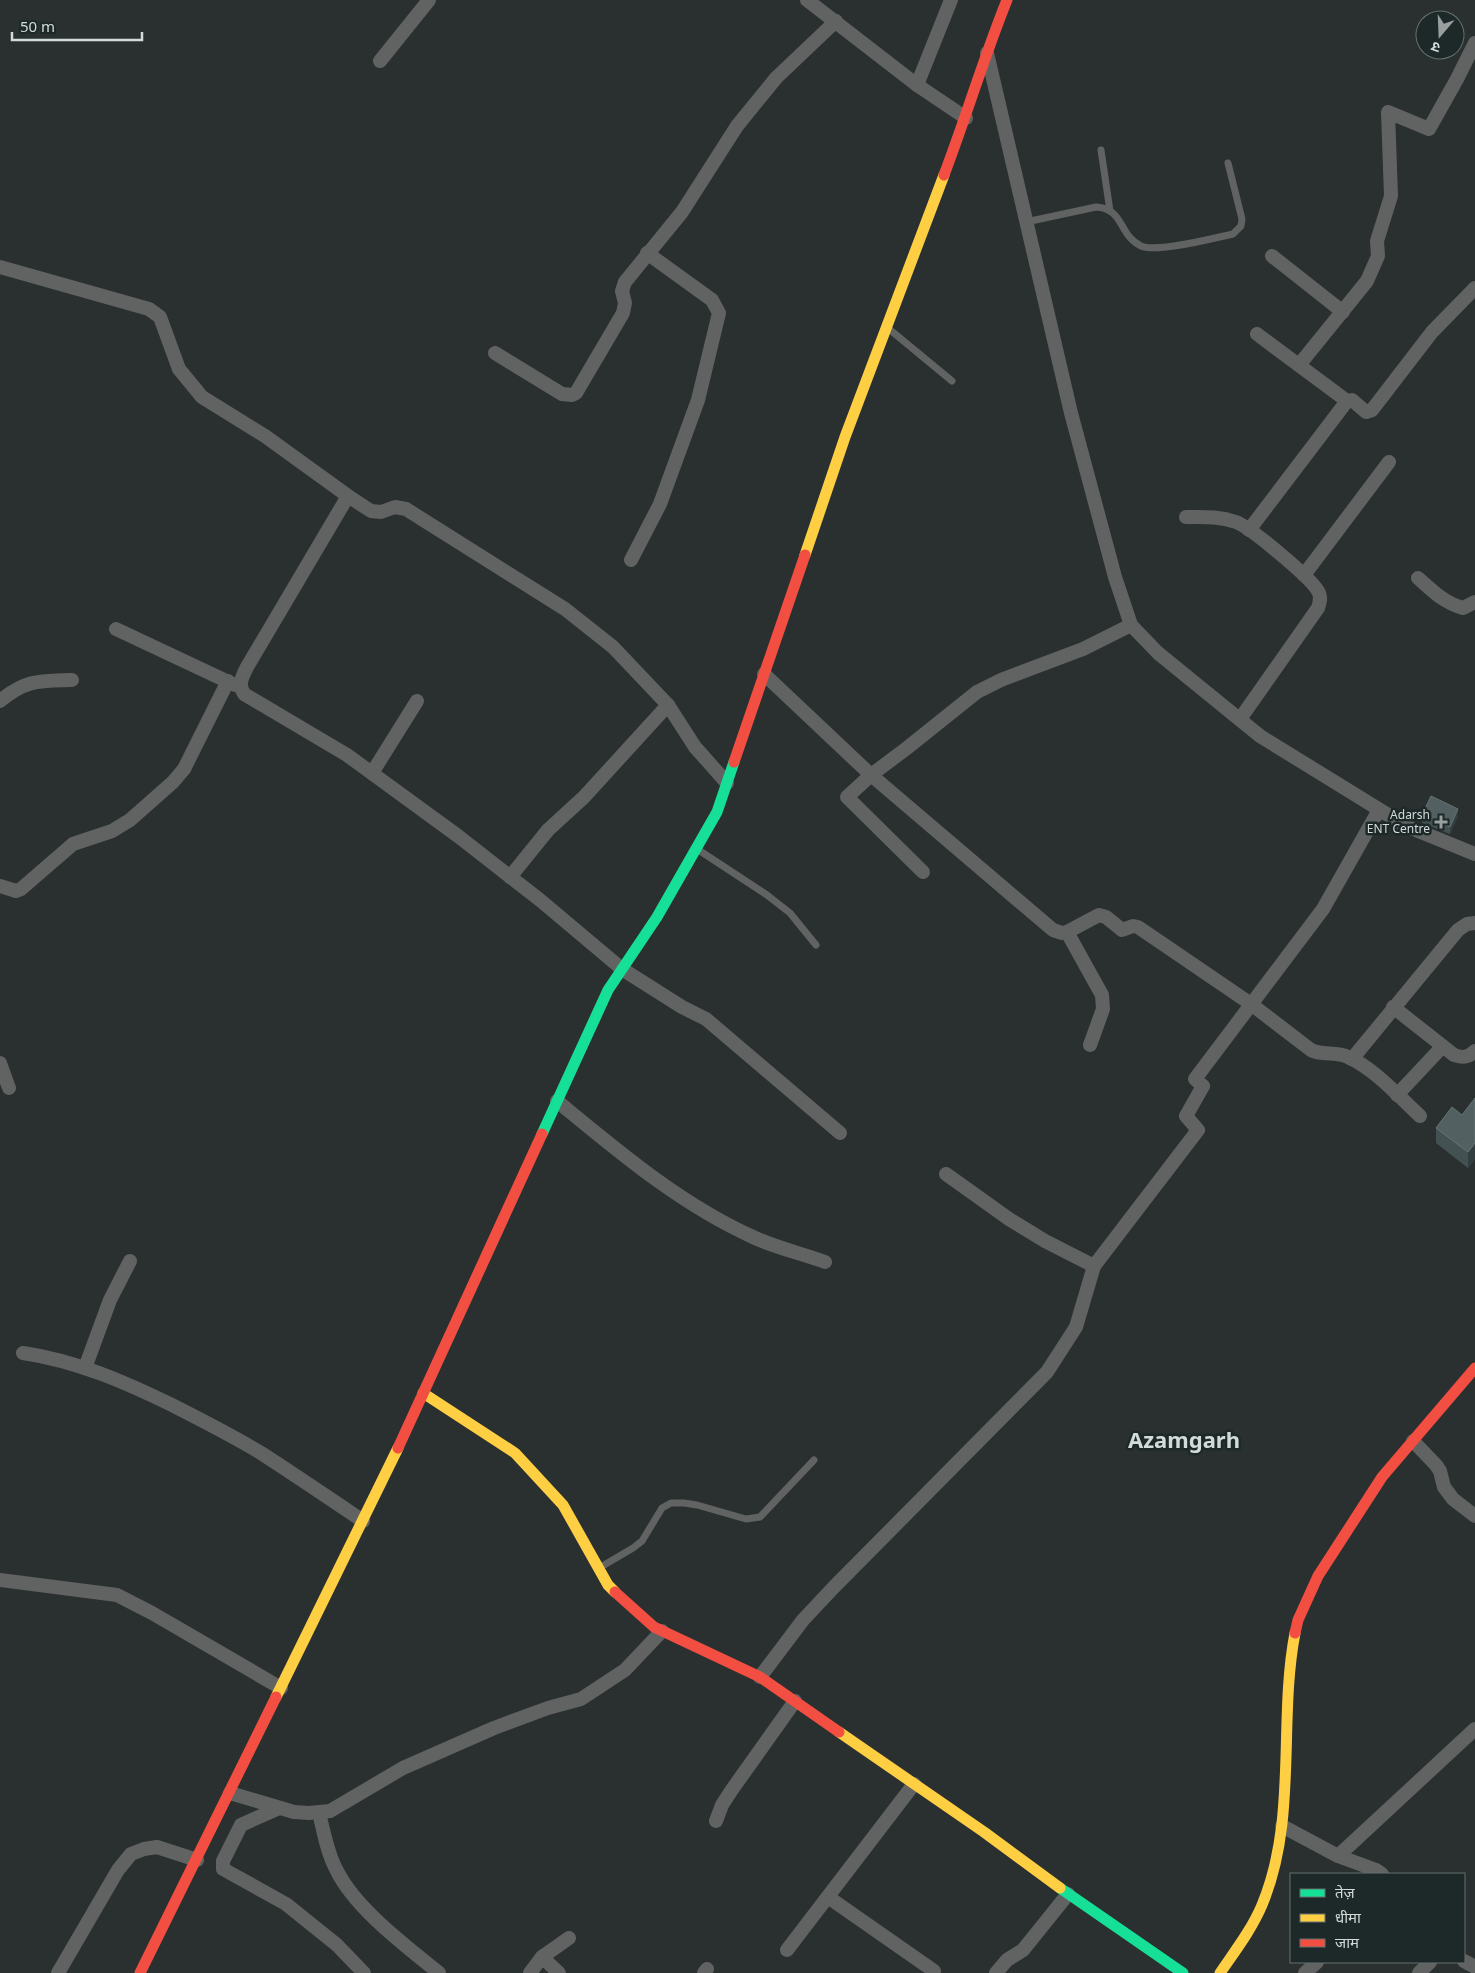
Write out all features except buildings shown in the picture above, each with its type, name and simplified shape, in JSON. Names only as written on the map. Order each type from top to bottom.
[{"type":"street","points":[[380,61],[430,0]]},
{"type":"street","points":[[807,0],[917,85],[966,118]]},
{"type":"street","points":[[917,85],[951,0]]},
{"type":"street","points":[[140,1973],[363,1521],[608,990],[657,917],[717,812],[845,437],[966,118],[987,49],[1007,0]]},
{"type":"street","points":[[495,353],[562,394],[572,395],[576,393],[623,313],[625,303],[622,291],[625,282],[682,212],[742,119],[776,78],[836,21]]},
{"type":"street","points":[[1299,365],[1367,281],[1378,256],[1377,241],[1391,196],[1388,112],[1429,129],[1457,80],[1475,43]]},
{"type":"street","points":[[987,49],[1070,413],[1115,578],[1131,625],[1158,653],[1260,736],[1406,826],[1475,854]]},
{"type":"street","points":[[631,560],[660,504],[698,400],[719,313],[712,300],[647,254]]},
{"type":"street","points":[[1272,256],[1343,312]]},
{"type":"street","points":[[0,267],[149,309],[160,317],[179,369],[202,397],[265,436],[348,496],[376,512],[395,508],[406,509],[565,609],[613,647],[668,705],[695,747],[727,783]]},
{"type":"street","points":[[1257,334],[1347,401],[1352,400],[1366,412],[1372,410],[1432,332],[1475,288]]},
{"type":"street","points":[[1249,530],[1347,401]]},
{"type":"street","points":[[1304,575],[1389,462]]},
{"type":"street","points":[[0,886],[16,891],[21,889],[73,844],[112,831],[141,812],[184,770],[234,684],[242,678],[348,496]]},
{"type":"street","points":[[1186,517],[1220,517],[1239,523],[1304,575],[1318,591],[1320,600],[1318,608],[1240,719]]},
{"type":"street","points":[[1418,578],[1444,601],[1463,608],[1475,602]]},
{"type":"street","points":[[923,872],[847,796],[963,702],[990,684],[1083,649],[1131,625]]},
{"type":"street","points":[[116,628],[234,684],[251,699],[311,732],[372,773],[458,836],[622,969],[682,1007],[706,1019],[840,1133]]},
{"type":"street","points":[[764,674],[871,775],[1053,930],[1062,933],[1067,932],[1099,915],[1106,917],[1122,930],[1133,926],[1138,927],[1251,1004],[1311,1050],[1317,1053],[1335,1053],[1364,1066],[1420,1116]]},
{"type":"street","points":[[0,701],[25,684],[72,680]]},
{"type":"street","points":[[372,773],[417,702]]},
{"type":"street","points":[[510,877],[548,830],[584,797],[668,705]]},
{"type":"street","points":[[760,1677],[803,1620],[832,1588],[1047,1372],[1076,1327],[1094,1266],[1198,1130],[1186,1116],[1203,1086],[1195,1079],[1322,909],[1380,810]]},
{"type":"street","points":[[1352,1059],[1458,930],[1467,924],[1475,923]]},
{"type":"street","points":[[1067,932],[1102,995],[1103,1009],[1090,1044]]},
{"type":"street","points":[[1393,1008],[1442,1047],[1460,1057],[1467,1057],[1475,1052]]},
{"type":"street","points":[[1397,1095],[1442,1047]]},
{"type":"street","points":[[0,1063],[9,1088]]},
{"type":"street","points":[[557,1101],[654,1179],[720,1220],[767,1243],[825,1262]]},
{"type":"street","points":[[946,1174],[1045,1242],[1094,1266]]},
{"type":"street","points":[[85,1368],[110,1300],[130,1261]]},
{"type":"street","points":[[23,1353],[50,1357],[85,1368],[143,1391],[260,1453],[363,1521]]},
{"type":"street","points":[[1220,1973],[1244,1938],[1262,1905],[1275,1865],[1284,1813],[1292,1656],[1298,1620],[1318,1576],[1382,1477],[1475,1368]]},
{"type":"street","points":[[423,1393],[515,1453],[563,1506],[608,1585],[654,1627],[760,1677],[1183,1973]]},
{"type":"street","points":[[1412,1441],[1436,1464],[1444,1486],[1449,1493],[1475,1516]]},
{"type":"street","points":[[0,1580],[116,1595],[152,1613],[281,1688]]},
{"type":"street","points":[[230,1793],[279,1808],[309,1813],[330,1811],[403,1768],[548,1708],[581,1699],[626,1670],[662,1631]]},
{"type":"street","points":[[716,1822],[722,1805],[731,1791],[795,1701]]},
{"type":"street","points":[[1338,1856],[1475,1729]]},
{"type":"street","points":[[787,1950],[914,1784]]},
{"type":"street","points":[[279,1808],[238,1828],[223,1861],[223,1870],[286,1904],[337,1945],[364,1973]]},
{"type":"street","points":[[320,1813],[328,1850],[344,1884],[364,1907],[439,1973]]},
{"type":"street","points":[[1282,1826],[1338,1856],[1380,1873]]},
{"type":"street","points":[[58,1973],[118,1870],[131,1854],[144,1848],[158,1847],[197,1860]]},
{"type":"street","points":[[996,1973],[1007,1960],[1023,1950],[1068,1894]]},
{"type":"street","points":[[828,1897],[934,1972]]},
{"type":"street","points":[[530,1973],[542,1957],[569,1938]]},
{"type":"street","points":[[542,1957],[560,1973]]},
{"type":"street","points":[[1306,1973],[1316,1963]]},
{"type":"street","points":[[1419,1973],[1429,1963]]},
{"type":"lane","points":[[1100,150],[1110,211]]},
{"type":"lane","points":[[1026,222],[1096,207],[1110,211],[1116,216],[1133,241],[1149,248],[1234,234],[1241,226],[1242,219],[1228,163]]},
{"type":"lane","points":[[886,326],[952,381]]},
{"type":"lane","points":[[696,849],[767,895],[790,913],[816,945]]},
{"type":"lane","points":[[599,1568],[633,1548],[642,1540],[662,1508],[671,1503],[697,1505],[746,1519],[760,1517],[814,1460]]},
{"type":"traffic: fast","points":[[542,1134],[608,990],[657,917],[717,812],[734,762]]},
{"type":"traffic: fast","points":[[1060,1888],[1183,1973]]},
{"type":"traffic: slow","points":[[805,555],[845,437],[944,175]]},
{"type":"traffic: slow","points":[[423,1393],[515,1453],[563,1505],[608,1585],[615,1592]]},
{"type":"traffic: slow","points":[[276,1697],[398,1448]]},
{"type":"traffic: slow","points":[[1220,1973],[1258,1914],[1273,1872],[1280,1839],[1284,1805],[1290,1667],[1295,1633]]},
{"type":"traffic: slow","points":[[839,1732],[984,1832],[1060,1888]]},
{"type":"traffic: jam","points":[[944,175],[1007,0]]},
{"type":"traffic: jam","points":[[734,762],[805,555]]},
{"type":"traffic: jam","points":[[398,1448],[542,1134]]},
{"type":"traffic: jam","points":[[1295,1633],[1298,1620],[1318,1576],[1382,1477],[1475,1368]]},
{"type":"traffic: jam","points":[[615,1592],[654,1627],[760,1677],[839,1732]]},
{"type":"traffic: jam","points":[[140,1973],[276,1697]]},
{"type":"place","name":"Adarsh ENT Centre","points":[[1441,822]]},
{"type":"district","name":"Azamgarh","points":[[1184,1440]]}]
